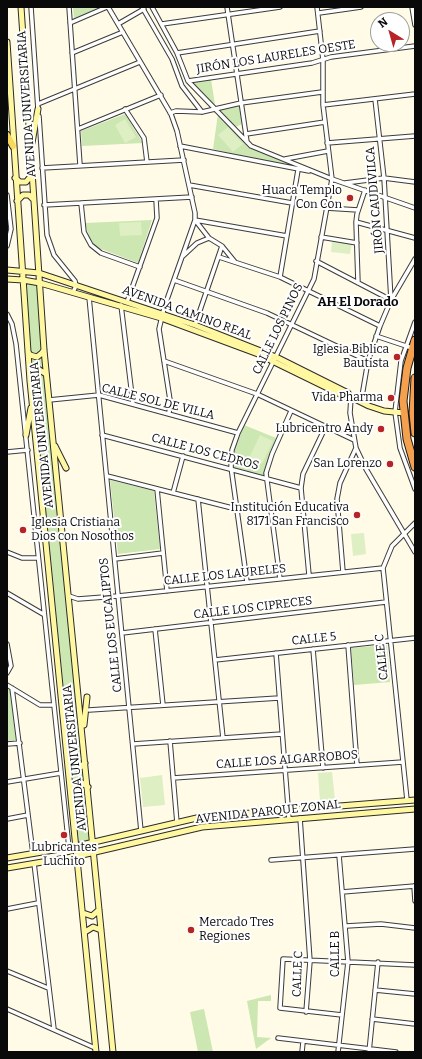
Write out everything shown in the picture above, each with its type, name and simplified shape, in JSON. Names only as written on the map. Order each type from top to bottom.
[{"type":"highway","points":[[415,340],[408,347],[404,413],[407,439],[415,467]]},
{"type":"highway","points":[[415,378],[413,413],[415,433]]},
{"type":"main road","name":"AVENIDA UNIVERSITARIA","points":[[21,7],[31,176],[46,375],[88,786],[113,1052]]},
{"type":"main road","name":"AVENIDA UNIVERSITARIA","points":[[7,42],[32,402],[84,913],[95,1050]]},
{"type":"main road","points":[[30,152],[38,107]]},
{"type":"main road","points":[[7,135],[14,146]]},
{"type":"main road","points":[[16,178],[20,182],[26,182],[31,176]]},
{"type":"main road","points":[[17,201],[23,195],[29,195],[33,199]]},
{"type":"main road","name":"AVENIDA CAMINO REAL","points":[[7,270],[22,270],[39,274],[127,302],[275,359]]},
{"type":"main road","name":"AVENIDA CAMINO REAL","points":[[7,279],[40,283],[195,325],[275,359],[346,397],[351,397],[384,411],[404,413]]},
{"type":"main road","points":[[28,352],[30,355],[37,357],[42,354],[44,350]]},
{"type":"main road","points":[[30,375],[38,369],[46,375]]},
{"type":"main road","points":[[26,435],[32,402]]},
{"type":"main road","points":[[53,442],[66,468]]},
{"type":"main road","points":[[82,734],[87,697]]},
{"type":"main road","points":[[69,765],[78,769],[85,763]]},
{"type":"main road","points":[[71,788],[76,782],[79,781],[88,786]]},
{"type":"main road","name":"AVENIDA PARQUE ZONAL","points":[[7,858],[69,848],[201,817],[415,800]]},
{"type":"main road","name":"AVENIDA PARQUE ZONAL","points":[[7,868],[78,856],[202,827],[415,809]]},
{"type":"main road","points":[[84,913],[92,916],[99,910]]},
{"type":"main road","points":[[85,932],[93,927],[101,930]]},
{"type":"street","name":"AVENIDA UNIVERSITARIA","points":[[31,7],[47,235],[52,252],[58,262],[72,276],[76,286]]},
{"type":"street","points":[[69,7],[80,165]]},
{"type":"street","points":[[70,23],[107,7],[161,95],[170,113],[184,160],[195,220],[162,316],[159,329],[170,400],[169,414]]},
{"type":"street","points":[[152,7],[177,53],[188,81],[247,143],[254,148],[332,179],[415,208]]},
{"type":"street","points":[[227,7],[247,143]]},
{"type":"street","points":[[162,24],[280,7]]},
{"type":"street","name":"CALLE LOS PINOS","points":[[247,582],[231,469],[232,450],[238,433],[314,279],[316,261],[332,179],[323,105],[322,60],[319,13],[317,7]]},
{"type":"street","points":[[319,13],[361,7]]},
{"type":"street","points":[[412,7],[415,25]]},
{"type":"street","points":[[118,24],[143,8],[172,59],[178,78],[184,90],[202,112]]},
{"type":"street","points":[[177,53],[320,31]]},
{"type":"street","points":[[72,53],[123,32]]},
{"type":"street","name":"JIRÓN LOS LAURELES OESTE","points":[[188,81],[322,60],[332,57],[415,46]]},
{"type":"street","points":[[38,107],[75,89],[140,62]]},
{"type":"street","points":[[170,113],[176,111],[202,112],[213,108],[241,103],[322,92]]},
{"type":"street","points":[[323,105],[415,94]]},
{"type":"street","points":[[78,129],[161,95]]},
{"type":"street","name":"JIRÓN CAUDIVILCA","points":[[375,99],[384,178],[391,300]]},
{"type":"street","points":[[125,110],[144,138],[147,162]]},
{"type":"street","points":[[246,134],[325,122]]},
{"type":"street","points":[[327,143],[415,136]]},
{"type":"street","points":[[180,146],[314,172]]},
{"type":"street","points":[[284,159],[328,151]]},
{"type":"street","points":[[42,168],[184,160]]},
{"type":"street","points":[[280,277],[298,170]]},
{"type":"street","points":[[344,183],[384,178],[415,182]]},
{"type":"street","points":[[189,185],[292,203]]},
{"type":"street","points":[[358,283],[356,222],[358,210],[365,190]]},
{"type":"street","points":[[7,195],[8,214],[11,229],[7,246]]},
{"type":"street","points":[[44,205],[192,197]]},
{"type":"street","points":[[127,302],[157,218],[156,199]]},
{"type":"street","points":[[81,203],[84,232],[91,245],[101,253],[140,267]]},
{"type":"street","points":[[326,208],[358,210]]},
{"type":"street","points":[[195,220],[287,236]]},
{"type":"street","points":[[195,220],[209,238],[222,246],[236,262]]},
{"type":"street","points":[[356,222],[415,238]]},
{"type":"street","points":[[321,236],[357,243]]},
{"type":"street","points":[[182,257],[196,243],[209,238]]},
{"type":"street","points":[[195,325],[222,246]]},
{"type":"street","points":[[219,257],[280,277],[380,326]]},
{"type":"street","points":[[361,402],[368,361],[376,336],[391,300],[415,258]]},
{"type":"street","points":[[316,261],[391,300]]},
{"type":"street","points":[[174,280],[207,290],[292,323],[368,361]]},
{"type":"street","points":[[74,292],[76,286]]},
{"type":"street","name":"CALLE LOS EUCALIPTOS","points":[[89,297],[141,831]]},
{"type":"street","points":[[121,305],[133,404]]},
{"type":"street","name":"AVENIDA UNIVERSITARIA","points":[[7,314],[15,334],[28,450],[43,614],[69,848]]},
{"type":"street","points":[[415,322],[398,377],[395,412],[400,448],[415,489]]},
{"type":"street","points":[[376,336],[408,347]]},
{"type":"street","points":[[164,361],[257,394],[325,428],[354,440]]},
{"type":"street","name":"CALLE SOL DE VILLA","points":[[49,400],[99,395],[238,433]]},
{"type":"street","points":[[351,397],[349,406],[356,448],[366,469],[415,552]]},
{"type":"street","points":[[280,579],[266,478],[272,454],[291,411]]},
{"type":"street","points":[[309,576],[301,488],[303,474],[325,428]]},
{"type":"street","name":"CALLE LOS CEDROS","points":[[102,435],[301,488]]},
{"type":"street","points":[[343,572],[336,498],[340,483],[356,448]]},
{"type":"street","points":[[7,452],[28,450]]},
{"type":"street","points":[[173,492],[183,456]]},
{"type":"street","points":[[106,476],[236,509]]},
{"type":"street","points":[[157,488],[167,591]]},
{"type":"street","points":[[198,499],[223,738]]},
{"type":"street","name":"CALLE C","points":[[407,800],[383,568],[389,551],[404,533],[415,523]]},
{"type":"street","points":[[7,552],[22,558],[38,558]]},
{"type":"street","points":[[115,559],[163,553]]},
{"type":"street","name":"CALLE LOS LAURELES","points":[[69,596],[78,599],[118,596],[383,568]]},
{"type":"street","points":[[7,593],[43,614]]},
{"type":"street","name":"CALLE LOS CIPRECES","points":[[122,633],[386,602]]},
{"type":"street","points":[[155,629],[163,705]]},
{"type":"street","name":"CALLE 5","points":[[215,660],[415,638]]},
{"type":"street","points":[[7,644],[11,666],[7,673]]},
{"type":"street","points":[[348,645],[357,765]]},
{"type":"street","points":[[313,649],[323,768]]},
{"type":"street","points":[[276,653],[289,819]]},
{"type":"street","points":[[7,685],[40,705],[53,705]]},
{"type":"street","points":[[12,688],[33,854]]},
{"type":"street","points":[[89,710],[279,698]]},
{"type":"street","points":[[133,744],[282,734]]},
{"type":"street","points":[[170,741],[177,823]]},
{"type":"street","points":[[7,744],[20,743]]},
{"type":"street","name":"CALLE LOS ALGARROBOS","points":[[173,778],[403,762]]},
{"type":"street","points":[[7,782],[61,773]]},
{"type":"street","points":[[7,818],[28,815]]},
{"type":"street","name":"CALLE C","points":[[300,818],[310,961],[306,1012]]},
{"type":"street","points":[[271,860],[415,849]]},
{"type":"street","name":"CALLE B","points":[[338,1052],[348,962],[339,855]]},
{"type":"street","points":[[34,863],[54,1029]]},
{"type":"street","points":[[342,892],[414,886],[415,901]]},
{"type":"street","points":[[7,909],[38,903]]},
{"type":"street","points":[[346,926],[381,924],[415,928]]},
{"type":"street","points":[[342,1015],[282,1009],[279,1006],[283,959],[378,962],[415,965]]},
{"type":"street","points":[[369,1051],[378,962]]},
{"type":"street","points":[[7,971],[48,988]]},
{"type":"street","points":[[375,990],[415,994]]},
{"type":"street","points":[[7,1008],[54,1029],[95,1050]]},
{"type":"street","points":[[372,1019],[415,1024]]},
{"type":"street","points":[[278,1038],[369,1051],[396,1052]]},
{"type":"street","points":[[302,1052],[303,1042]]},
{"type":"green space","points":[[73,7],[102,7],[74,19]]},
{"type":"green space","points":[[211,79],[215,105],[193,83]]},
{"type":"green space","points":[[239,105],[242,124],[236,127],[219,109]]},
{"type":"green space","points":[[125,114],[143,143],[82,146],[81,131]]},
{"type":"green space","points":[[218,114],[248,147],[293,165],[284,166],[213,149]]},
{"type":"green space","points":[[125,119],[136,137],[125,143],[115,125]]},
{"type":"green space","points":[[228,127],[243,144],[233,152],[218,135]]},
{"type":"green space","points":[[152,220],[138,263],[96,247],[89,238],[85,223]]},
{"type":"green space","points":[[141,222],[142,235],[120,236],[119,223]]},
{"type":"green space","points":[[332,241],[352,243],[350,254],[331,252]]},
{"type":"green space","points":[[26,283],[38,286],[91,841],[79,843],[32,378]]},
{"type":"green space","points":[[244,425],[276,438],[264,476],[233,468],[235,450]]},
{"type":"green space","points":[[260,435],[273,441],[262,464],[249,458]]},
{"type":"green space","points":[[110,480],[154,491],[160,549],[118,554]]},
{"type":"green space","points":[[364,533],[366,554],[353,556],[351,534]]},
{"type":"green space","points":[[387,645],[390,682],[354,685],[351,648]]},
{"type":"green space","points":[[7,688],[10,689],[16,740],[7,741]]},
{"type":"green space","points":[[332,772],[335,800],[320,801],[318,773]]},
{"type":"green space","points":[[162,775],[165,805],[143,807],[140,778]]},
{"type":"green space","points":[[271,995],[271,1001],[258,1001],[257,1037],[271,1038],[256,1049],[247,1001]]},
{"type":"green space","points":[[204,1009],[213,1052],[198,1052],[190,1012]]},
{"type":"place","name":"Huaca Templo Con Con","points":[[350,198]]},
{"type":"place","name":"Iglesia Biblica Bautista","points":[[397,357]]},
{"type":"place","name":"Vida Pharma","points":[[391,398]]},
{"type":"place","name":"Lubricentro Andy","points":[[381,429]]},
{"type":"place","name":"San Lorenzo","points":[[390,464]]},
{"type":"place","name":"Institución Educativa 8171 San Francisco","points":[[357,515]]},
{"type":"place","name":"Iglesia Cristiana Dios con Nosothos","points":[[23,530]]},
{"type":"place","name":"Lubricantes Luchito","points":[[64,835]]},
{"type":"place","name":"Mercado Tres Regiones","points":[[191,930]]},
{"type":"district","name":"AH El Dorado","points":[[358,302]]}]
